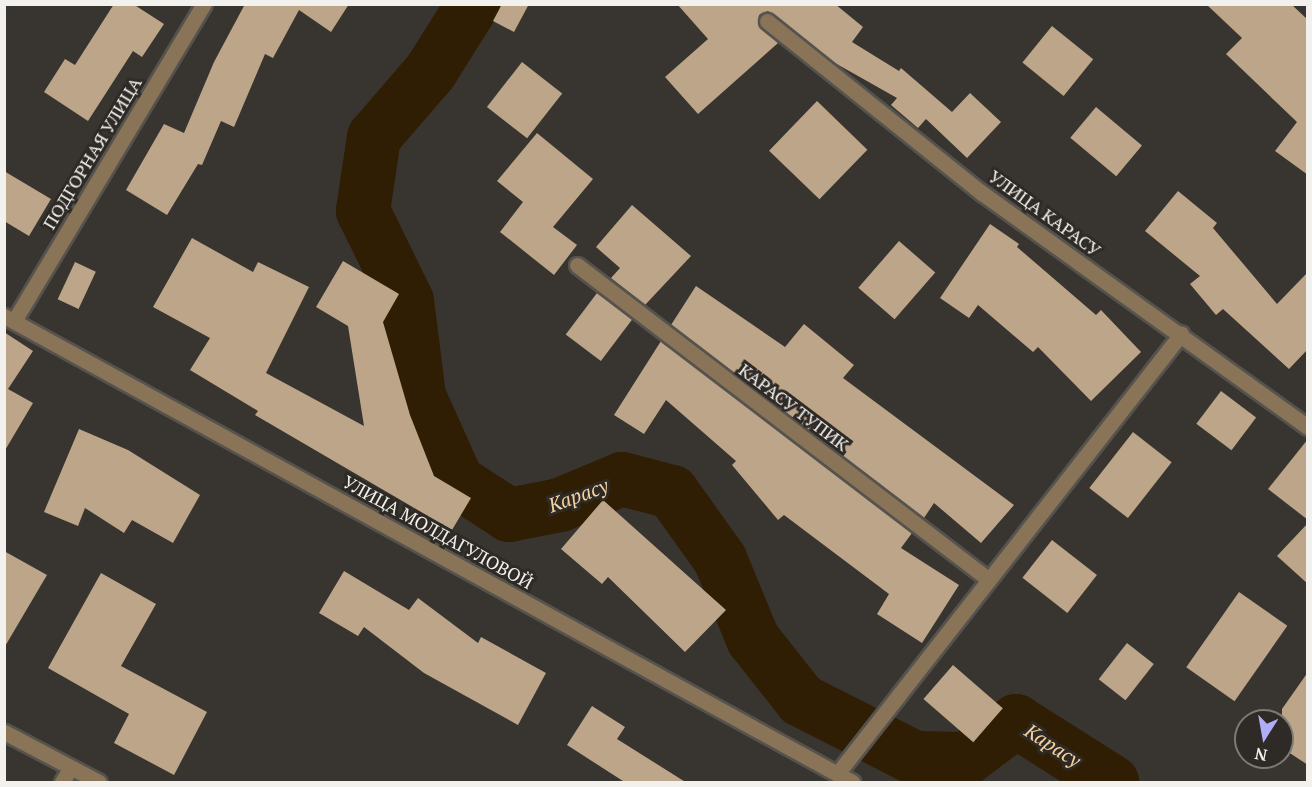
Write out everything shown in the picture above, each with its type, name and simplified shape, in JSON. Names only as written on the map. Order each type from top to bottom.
[{"type":"street","name":"ПОДГОРНАЯ УЛИЦА","points":[[9,319],[204,4]]},
{"type":"street","name":"УЛИЦА КАРАСУ","points":[[767,21],[982,193],[1308,427]]},
{"type":"street","name":"КАРАСУ ТУПИК","points":[[577,265],[988,579]]},
{"type":"street","name":"УЛИЦА МОЛДАГУЛОВОЙ","points":[[9,319],[852,783]]},
{"type":"street","points":[[837,774],[1181,334]]},
{"type":"street","points":[[4,732],[99,783]]},
{"type":"street","points":[[62,783],[71,767]]},
{"type":"building","points":[[114,4],[133,4],[164,24],[142,57],[133,51],[88,121],[44,92],[65,59],[75,65]]},
{"type":"building","points":[[245,4],[349,4],[331,32],[299,10],[273,58],[265,54],[234,127],[221,121],[202,165],[198,164],[167,215],[126,190],[164,124],[184,133],[214,62]]},
{"type":"building","points":[[502,4],[529,4],[514,32],[493,21]]},
{"type":"building","points":[[677,4],[835,4],[863,27],[852,42],[899,71],[901,68],[952,112],[970,93],[1001,122],[967,158],[926,119],[918,128],[891,105],[897,98],[835,63],[768,11],[759,15],[758,24],[778,43],[698,114],[665,77],[708,39]]},
{"type":"building","points":[[1206,4],[1291,4],[1308,20],[1308,175],[1275,151],[1297,122],[1226,54],[1242,38]]},
{"type":"building","points":[[1052,26],[1093,59],[1064,96],[1022,63]]},
{"type":"building","points":[[522,62],[562,93],[527,138],[487,107]]},
{"type":"building","points":[[817,101],[867,150],[819,199],[769,151]]},
{"type":"building","points":[[1096,107],[1142,146],[1116,176],[1070,138]]},
{"type":"building","points":[[537,133],[593,179],[553,227],[577,245],[554,275],[500,232],[523,202],[497,181]]},
{"type":"building","points":[[4,171],[51,199],[29,236],[4,221]]},
{"type":"building","points":[[1178,191],[1217,223],[1213,228],[1277,304],[1308,272],[1308,349],[1289,369],[1223,309],[1216,315],[1190,284],[1200,276],[1145,231]]},
{"type":"building","points":[[632,205],[691,256],[645,305],[611,278],[620,268],[596,247]]},
{"type":"building","points":[[990,224],[1019,244],[1017,247],[1096,315],[1101,310],[1141,352],[1091,401],[1038,347],[1033,352],[978,305],[969,318],[940,298]]},
{"type":"building","points":[[192,238],[253,272],[258,262],[309,287],[266,373],[364,426],[348,326],[316,307],[343,261],[399,294],[383,322],[410,415],[434,476],[471,498],[452,530],[255,415],[258,411],[190,370],[210,338],[153,307]]},
{"type":"building","points":[[899,241],[935,272],[895,319],[858,288]]},
{"type":"building","points":[[75,262],[96,272],[79,309],[58,299]]},
{"type":"building","points":[[696,286],[785,347],[804,324],[854,365],[843,378],[1014,505],[981,543],[934,503],[924,518],[671,325]]},
{"type":"building","points":[[597,293],[632,319],[601,361],[566,335]]},
{"type":"building","points":[[4,332],[33,351],[8,389],[33,403],[4,452]]},
{"type":"building","points":[[661,341],[912,533],[901,548],[959,585],[922,643],[877,614],[889,594],[784,515],[778,520],[732,465],[736,461],[666,400],[644,434],[614,415]]},
{"type":"building","points":[[1221,391],[1256,417],[1231,450],[1196,424]]},
{"type":"building","points":[[79,429],[128,450],[200,495],[173,543],[132,520],[124,533],[85,508],[78,526],[44,512]]},
{"type":"building","points":[[1133,432],[1172,462],[1128,518],[1089,488]]},
{"type":"building","points":[[1308,439],[1308,520],[1268,489]]},
{"type":"building","points":[[603,500],[726,610],[685,652],[608,577],[602,584],[561,549]]},
{"type":"building","points":[[1308,523],[1308,584],[1277,556]]},
{"type":"building","points":[[1052,540],[1097,575],[1067,613],[1022,578]]},
{"type":"building","points":[[4,551],[47,575],[4,648]]},
{"type":"building","points":[[344,571],[409,610],[418,598],[478,643],[481,637],[546,673],[518,725],[424,673],[364,627],[358,636],[319,613]]},
{"type":"building","points":[[101,573],[156,604],[121,666],[207,712],[174,775],[114,743],[129,714],[48,668]]},
{"type":"building","points":[[1239,592],[1287,626],[1235,701],[1186,667]]},
{"type":"building","points":[[1127,643],[1154,664],[1125,700],[1099,679]]},
{"type":"building","points":[[953,665],[1003,708],[973,742],[923,699]]},
{"type":"building","points":[[1308,672],[1308,765],[1294,756],[1294,709],[1282,709]]},
{"type":"building","points":[[592,706],[625,727],[617,739],[687,783],[626,783],[567,745]]},
{"type":"waterway","name":"Карасу","points":[[473,4],[431,71],[374,137],[363,211],[407,301],[419,396],[457,481],[509,515],[560,505],[622,479],[672,492],[720,559],[753,639],[801,700],[915,758],[966,759],[1016,721],[1112,782]]}]
